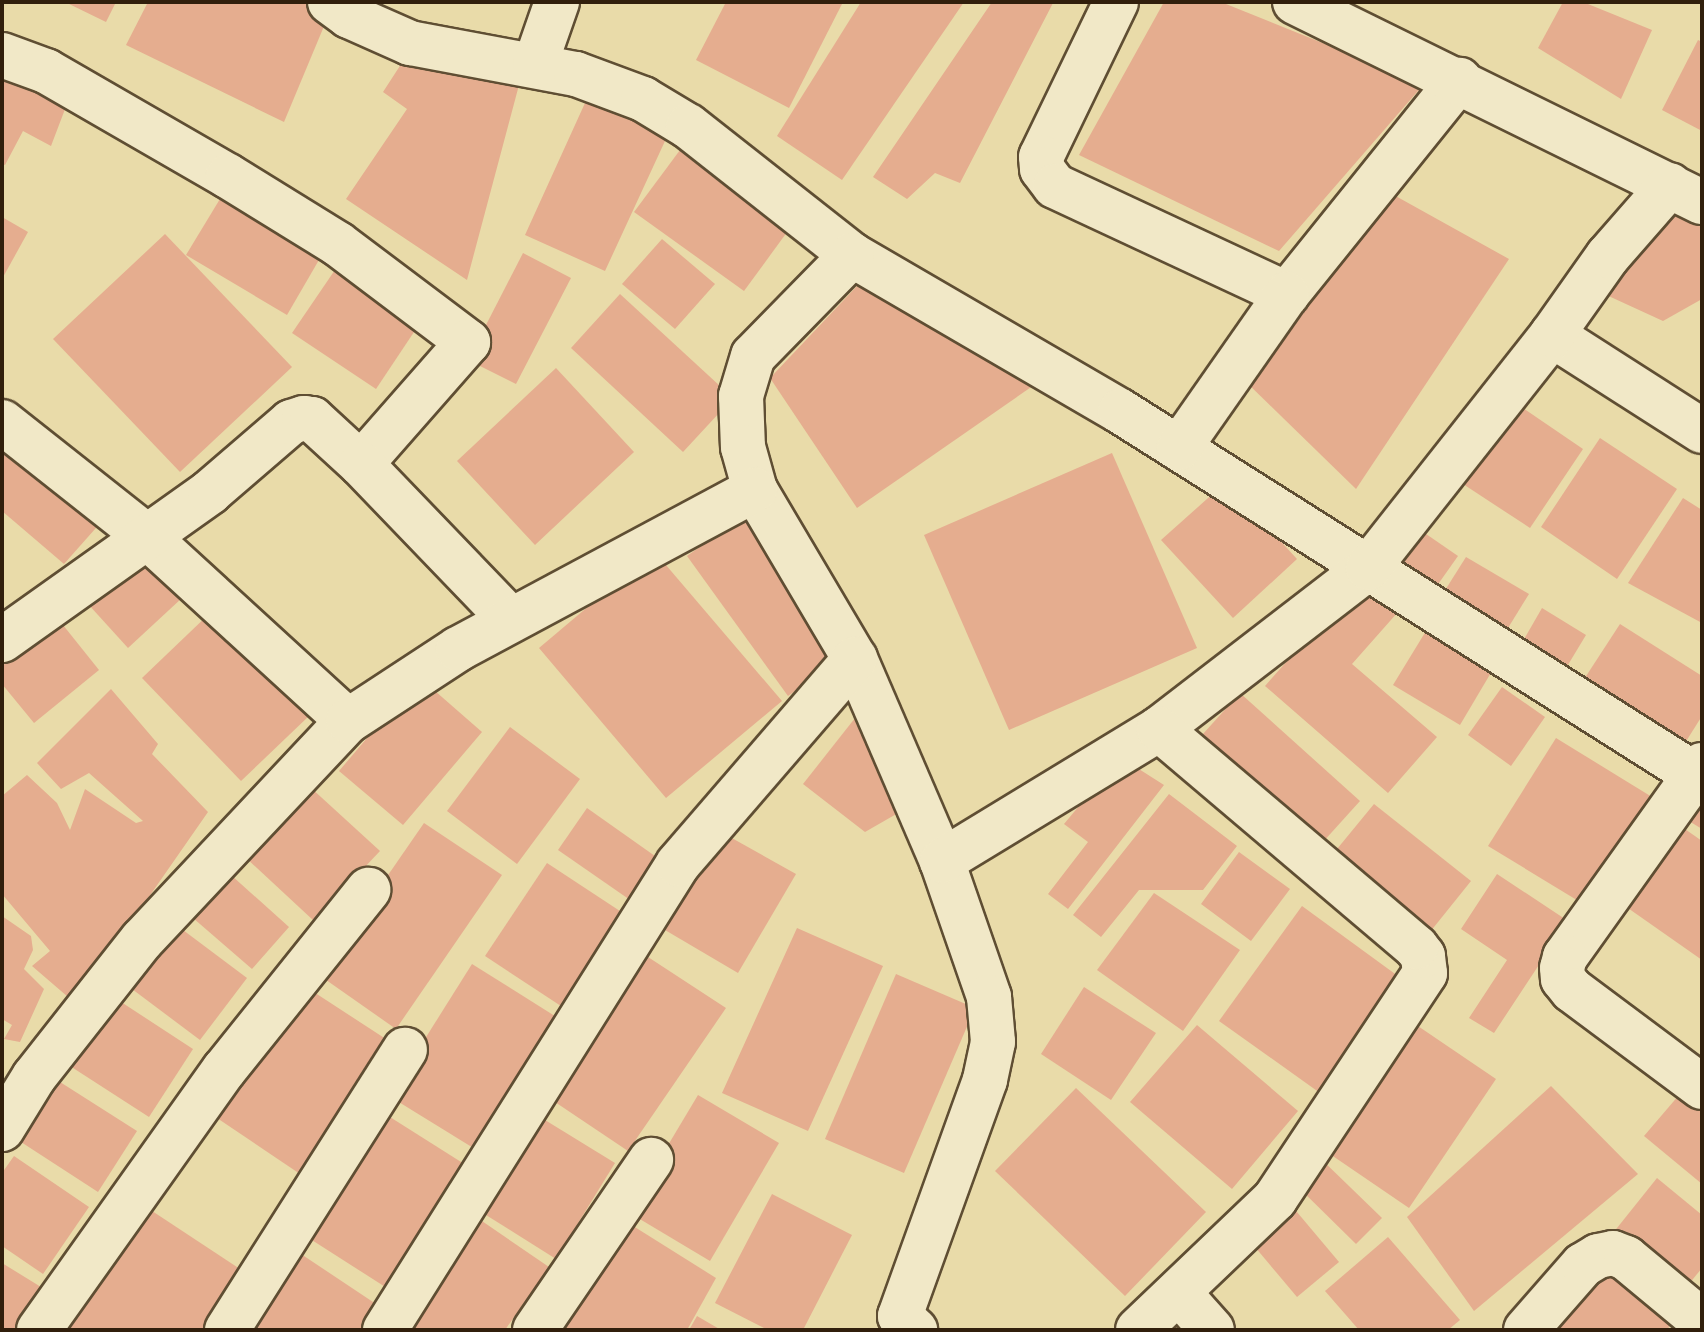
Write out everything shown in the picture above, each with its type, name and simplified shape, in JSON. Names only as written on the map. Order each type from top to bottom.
[{"type":"street","points":[[330,2],[349,16],[410,43],[576,74],[643,99],[677,119],[852,255],[1179,448],[1700,773],[1565,957],[1562,968],[1563,979],[1572,990],[1702,1087]]},
{"type":"street","points":[[535,65],[557,2]]},
{"type":"street","points":[[1116,2],[1041,157],[1042,169],[1055,186],[1287,294]]},
{"type":"street","points":[[942,861],[1159,729],[1368,568],[1552,335],[1608,256],[1686,194],[1295,2]]},
{"type":"street","points":[[2,55],[46,71],[228,176],[338,244],[468,342],[361,464]]},
{"type":"street","points":[[1179,448],[1287,294],[1459,80]]},
{"type":"street","points":[[852,255],[753,356],[741,396],[743,447],[755,490],[855,659],[942,861],[989,997],[993,1042],[985,1080],[902,1325]]},
{"type":"street","points":[[1552,335],[1702,431]]},
{"type":"street","points":[[2,640],[145,535],[210,492],[291,422],[312,419],[361,464],[511,620]]},
{"type":"street","points":[[2,422],[145,535],[348,721]]},
{"type":"street","points":[[2,1129],[34,1077],[142,940],[348,721],[458,649],[755,490]]},
{"type":"street","points":[[385,1330],[678,864],[855,659]]},
{"type":"street","points":[[1138,1330],[1180,1294],[1275,1199],[1356,1075],[1421,984],[1425,965],[1416,947],[1159,729]]},
{"type":"street","points":[[39,1330],[224,1070],[368,890]]},
{"type":"street","points":[[227,1330],[405,1050]]},
{"type":"street","points":[[535,1330],[651,1160]]},
{"type":"street","points":[[1526,1330],[1583,1265],[1598,1256],[1613,1253],[1626,1258],[1702,1321]]},
{"type":"street","points":[[1180,1294],[1212,1330]]},
{"type":"building","points":[[65,2],[116,2],[106,22]]},
{"type":"building","points":[[148,2],[321,2],[332,7],[284,122],[126,45]]},
{"type":"building","points":[[726,2],[843,2],[789,108],[696,60]]},
{"type":"building","points":[[861,2],[964,2],[842,180],[777,136]]},
{"type":"building","points":[[992,2],[1053,3],[960,183],[935,173],[907,199],[873,177]]},
{"type":"building","points":[[1164,2],[1221,2],[1424,84],[1279,251],[1079,155]]},
{"type":"building","points":[[1563,2],[1583,2],[1652,30],[1621,99],[1538,48]]},
{"type":"building","points":[[1698,40],[1702,42],[1702,131],[1662,110]]},
{"type":"building","points":[[407,55],[519,85],[467,280],[346,199],[407,109],[383,92]]},
{"type":"building","points":[[2,71],[70,96],[51,146],[23,131],[5,165],[2,164]]},
{"type":"building","points":[[590,92],[671,128],[605,271],[525,235]]},
{"type":"building","points":[[683,146],[793,224],[744,291],[634,212]]},
{"type":"building","points":[[223,194],[323,253],[287,315],[186,255]]},
{"type":"building","points":[[1392,194],[1509,259],[1356,489],[1243,379]]},
{"type":"building","points":[[1673,210],[1702,224],[1702,299],[1663,321],[1602,293]]},
{"type":"building","points":[[2,217],[28,232],[2,279]]},
{"type":"building","points":[[165,234],[292,367],[180,472],[53,339]]},
{"type":"building","points":[[662,239],[715,284],[675,329],[622,284]]},
{"type":"building","points":[[523,253],[571,278],[516,384],[468,360]]},
{"type":"building","points":[[339,264],[422,320],[376,389],[292,333]]},
{"type":"building","points":[[858,285],[1037,383],[857,508],[770,378]]},
{"type":"building","points":[[620,294],[733,398],[683,452],[571,348]]},
{"type":"building","points":[[556,368],[634,452],[535,545],[457,461]]},
{"type":"building","points":[[1517,404],[1583,449],[1530,528],[1463,484]]},
{"type":"building","points":[[2,434],[103,520],[64,564],[2,511]]},
{"type":"building","points":[[1600,438],[1677,489],[1617,579],[1541,527]]},
{"type":"building","points":[[1112,453],[1197,648],[1009,730],[924,535]]},
{"type":"building","points":[[1226,482],[1297,559],[1233,618],[1161,540]]},
{"type":"building","points":[[1683,498],[1702,510],[1702,623],[1628,583]]},
{"type":"building","points":[[746,514],[847,654],[788,696],[687,556]]},
{"type":"building","points":[[1413,525],[1458,556],[1429,597],[1384,566]]},
{"type":"building","points":[[654,551],[782,701],[666,798],[539,648]]},
{"type":"building","points":[[143,556],[182,598],[128,648],[88,604]]},
{"type":"building","points":[[1466,557],[1529,594],[1500,641],[1437,603]]},
{"type":"building","points":[[1360,579],[1398,612],[1352,664],[1437,737],[1388,793],[1265,686]]},
{"type":"building","points":[[1542,608],[1586,635],[1560,678],[1516,653]]},
{"type":"building","points":[[211,612],[310,715],[241,781],[142,678]]},
{"type":"building","points":[[59,620],[99,670],[34,723],[2,684],[2,666]]},
{"type":"building","points":[[1620,624],[1702,676],[1702,716],[1678,754],[1577,690]]},
{"type":"building","points":[[1426,631],[1492,671],[1460,725],[1393,685]]},
{"type":"building","points":[[419,677],[482,732],[403,825],[339,771]]},
{"type":"building","points":[[1502,687],[1545,717],[1511,766],[1468,735]]},
{"type":"building","points":[[111,689],[158,744],[152,754],[208,812],[75,1003],[32,966],[50,951],[2,894],[2,796],[27,775],[57,803],[70,830],[85,789],[136,823],[143,821],[89,773],[61,789],[37,763]]},
{"type":"building","points":[[1240,693],[1360,801],[1313,853],[1193,745]]},
{"type":"building","points":[[859,713],[912,805],[865,832],[803,784]]},
{"type":"building","points":[[510,727],[580,779],[517,864],[447,811]]},
{"type":"building","points":[[1556,738],[1652,797],[1585,905],[1488,846]]},
{"type":"building","points":[[1120,757],[1164,785],[1068,909],[1048,894],[1088,842],[1064,824]]},
{"type":"building","points":[[310,787],[380,851],[314,921],[245,857]]},
{"type":"building","points":[[1702,790],[1702,829],[1679,815]]},
{"type":"building","points":[[1169,794],[1237,846],[1203,890],[1139,890],[1101,937],[1073,915]]},
{"type":"building","points":[[1374,804],[1471,881],[1426,937],[1328,860]]},
{"type":"building","points":[[587,808],[662,861],[633,902],[558,850]]},
{"type":"building","points":[[1672,820],[1702,841],[1702,960],[1615,899]]},
{"type":"building","points":[[424,823],[502,875],[396,1029],[319,975]]},
{"type":"building","points":[[721,832],[796,874],[738,973],[665,930]]},
{"type":"building","points":[[1239,852],[1290,889],[1251,941],[1201,904]]},
{"type":"building","points":[[547,863],[626,915],[564,1008],[485,956]]},
{"type":"building","points":[[1497,874],[1568,921],[1494,1033],[1469,1018],[1507,960],[1461,929]]},
{"type":"building","points":[[231,875],[289,927],[252,969],[193,918]]},
{"type":"building","points":[[1154,893],[1240,950],[1183,1031],[1097,970]]},
{"type":"building","points":[[1302,906],[1402,979],[1320,1093],[1219,1021]]},
{"type":"building","points":[[2,916],[31,936],[33,950],[24,969],[44,989],[20,1042],[4,1039],[12,1025],[2,1019]]},
{"type":"building","points":[[179,927],[247,978],[200,1040],[132,989]]},
{"type":"building","points":[[797,928],[883,966],[808,1131],[722,1093]]},
{"type":"building","points":[[648,957],[726,1008],[628,1151],[552,1100]]},
{"type":"building","points":[[472,964],[558,1018],[475,1149],[389,1096]]},
{"type":"building","points":[[896,974],[975,1008],[904,1173],[825,1139]]},
{"type":"building","points":[[303,985],[392,1043],[303,1176],[214,1116]]},
{"type":"building","points":[[1084,987],[1156,1033],[1111,1100],[1041,1054]]},
{"type":"building","points":[[115,998],[193,1049],[149,1117],[70,1066]]},
{"type":"building","points":[[1412,1022],[1496,1079],[1409,1208],[1324,1150]]},
{"type":"building","points":[[1197,1025],[1298,1111],[1232,1189],[1130,1102]]},
{"type":"building","points":[[1691,1081],[1702,1090],[1702,1184],[1644,1136]]},
{"type":"building","points":[[60,1082],[137,1131],[98,1192],[21,1142]]},
{"type":"building","points":[[1551,1086],[1638,1174],[1474,1311],[1407,1217]]},
{"type":"building","points":[[1076,1088],[1206,1212],[1125,1296],[995,1171]]},
{"type":"building","points":[[698,1095],[779,1143],[710,1261],[628,1212]]},
{"type":"building","points":[[382,1112],[469,1167],[390,1290],[304,1235]]},
{"type":"building","points":[[545,1120],[615,1163],[556,1259],[486,1215]]},
{"type":"building","points":[[14,1156],[89,1207],[43,1274],[2,1246],[2,1173]]},
{"type":"building","points":[[1318,1156],[1382,1218],[1356,1244],[1292,1181]]},
{"type":"building","points":[[1657,1178],[1702,1215],[1702,1268],[1684,1290],[1613,1233]]},
{"type":"building","points":[[772,1194],[852,1235],[803,1330],[768,1330],[715,1303]]},
{"type":"building","points":[[1286,1199],[1339,1262],[1297,1297],[1244,1234]]},
{"type":"building","points":[[143,1205],[243,1271],[204,1330],[61,1330]]},
{"type":"building","points":[[479,1219],[549,1267],[505,1330],[403,1330]]},
{"type":"building","points":[[622,1219],[716,1278],[687,1330],[553,1330]]},
{"type":"building","points":[[1388,1237],[1460,1320],[1448,1330],[1359,1330],[1325,1291]]},
{"type":"building","points":[[298,1252],[382,1308],[367,1330],[247,1330]]},
{"type":"building","points":[[2,1263],[41,1287],[15,1330],[2,1330]]},
{"type":"building","points":[[1594,1268],[1680,1311],[1667,1330],[1548,1330]]},
{"type":"building","points":[[697,1316],[721,1330],[689,1330]]}]
